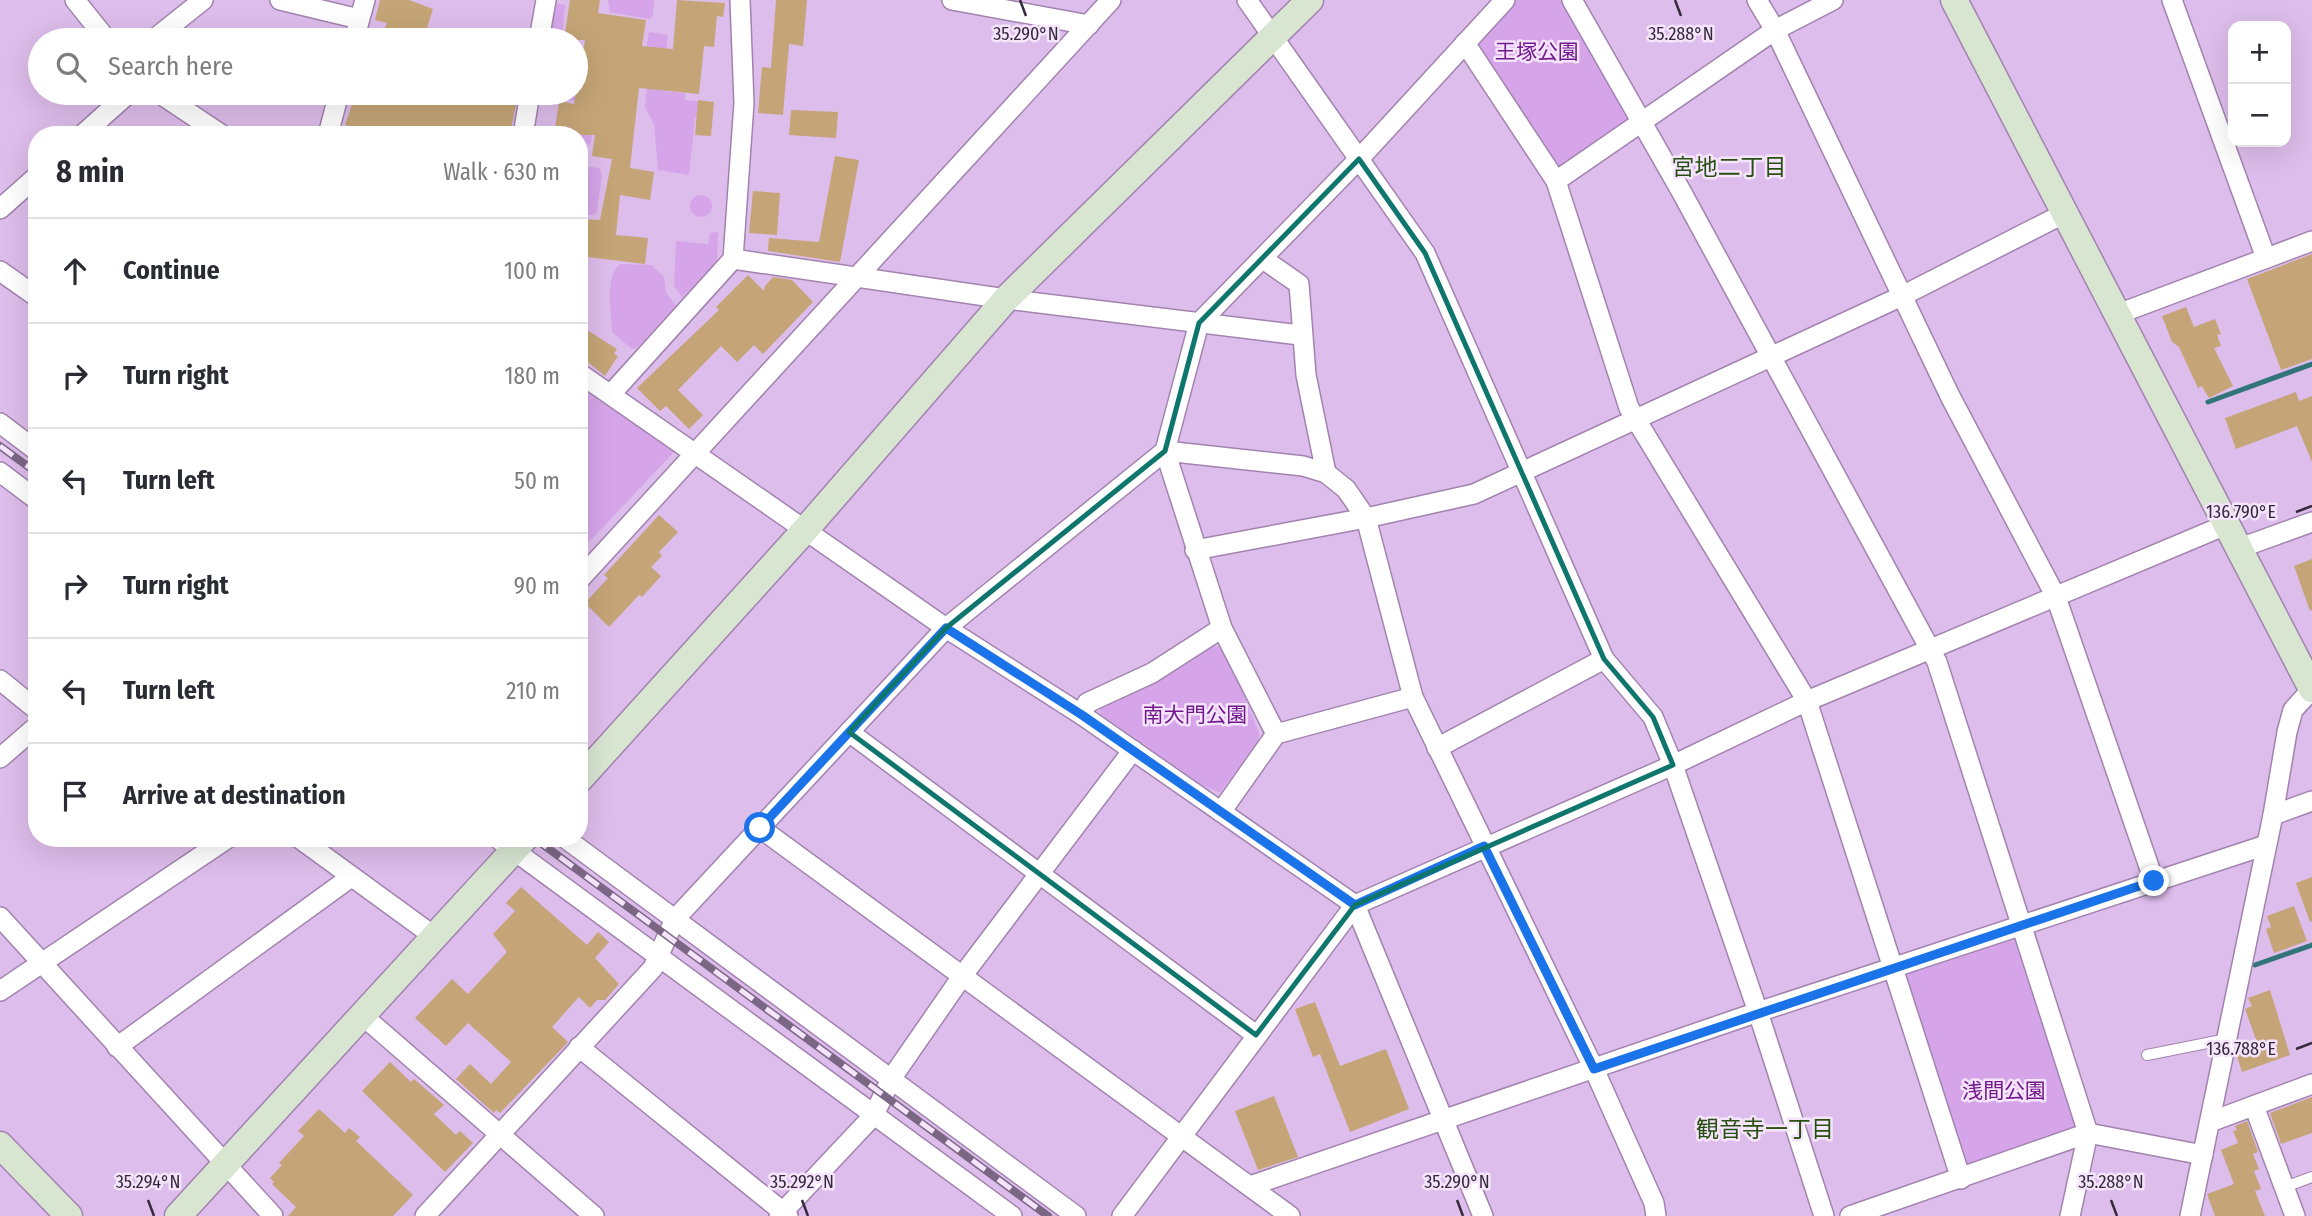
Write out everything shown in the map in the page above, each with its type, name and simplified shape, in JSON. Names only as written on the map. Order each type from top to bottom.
[{"type":"street","points":[[75,0],[97,28]]},
{"type":"street","points":[[168,28],[203,0]]},
{"type":"street","points":[[280,0],[359,19]]},
{"type":"street","points":[[357,28],[365,0]]},
{"type":"street","points":[[541,28],[546,0]]},
{"type":"street","points":[[611,394],[733,260],[744,103],[740,0]]},
{"type":"street","points":[[588,563],[858,277],[1111,0]]},
{"type":"street","points":[[1247,0],[1425,253],[1604,659],[1653,717],[1673,765],[1758,1012],[1824,1216]]},
{"type":"street","points":[[588,770],[805,530],[1006,299],[1274,39],[1310,0]]},
{"type":"street","points":[[1276,734],[1222,628],[1165,452],[1199,323],[1359,159],[1505,0]]},
{"type":"street","points":[[1572,0],[1937,662],[2088,1133],[2070,1216]]},
{"type":"street","points":[[1757,0],[1775,30],[1950,396],[2056,597],[2154,881]]},
{"type":"street","points":[[1556,181],[1775,30],[1833,0]]},
{"type":"street","points":[[1954,0],[2312,689],[2293,710],[2190,1216]]},
{"type":"street","points":[[2172,0],[2266,258]]},
{"type":"street","points":[[964,1],[1088,25]]},
{"type":"street","points":[[1465,43],[1556,181],[1629,408],[1807,701],[1961,1179]]},
{"type":"street","points":[[92,126],[116,105]]},
{"type":"street","points":[[177,105],[208,126]]},
{"type":"street","points":[[330,126],[336,105]]},
{"type":"street","points":[[524,126],[528,105]]},
{"type":"street","points":[[0,209],[28,184]]},
{"type":"street","points":[[1195,550],[1366,518],[1474,494],[1637,421],[1902,296],[2064,213]]},
{"type":"street","points":[[2118,314],[2312,242]]},
{"type":"street","points":[[1263,259],[1299,284],[1300,335],[1326,473]]},
{"type":"street","points":[[733,260],[1006,299],[1300,335]]},
{"type":"street","points":[[0,271],[28,291]]},
{"type":"street","points":[[588,379],[946,628],[1082,715],[1355,905],[1483,1216]]},
{"type":"street","points":[[0,423],[28,444]]},
{"type":"street","points":[[425,1216],[653,968],[675,919],[946,628],[1165,452],[1303,466],[1326,473],[1346,489],[1366,518],[1413,697],[1594,1069],[1654,1203],[1656,1216]]},
{"type":"street","points":[[0,472],[28,493]]},
{"type":"street","points":[[2240,548],[2312,522]]},
{"type":"street","points":[[1122,1216],[1355,905],[1673,765],[1807,701],[2228,524]]},
{"type":"street","points":[[1082,715],[1087,703],[1152,673],[1222,628]]},
{"type":"street","points":[[1437,748],[1604,659]]},
{"type":"street","points":[[0,680],[28,703]]},
{"type":"street","points":[[1222,812],[1276,734],[1413,697]]},
{"type":"street","points":[[849,732],[1256,1035]]},
{"type":"street","points":[[0,758],[28,734]]},
{"type":"street","points":[[579,1047],[783,1215],[874,1115],[891,1079],[963,975],[1133,750]]},
{"type":"street","points":[[2273,815],[2312,801]]},
{"type":"street","points":[[760,828],[1290,1216]]},
{"type":"street","points":[[1250,1186],[1444,1122],[1758,1012],[2266,845]]},
{"type":"street","points":[[0,991],[215,847]]},
{"type":"street","points":[[311,847],[435,937]]},
{"type":"street","points":[[178,1216],[435,937],[508,847]]},
{"type":"street","points":[[518,847],[658,956],[1012,1216]]},
{"type":"street","points":[[577,847],[1076,1216]]},
{"type":"street","points":[[117,1047],[351,877]]},
{"type":"street","points":[[0,917],[273,1216]]},
{"type":"street","points":[[363,1016],[499,1133],[587,1214]]},
{"type":"street","points":[[2210,1122],[2312,1084]]},
{"type":"street","points":[[2254,1106],[2295,1216]]},
{"type":"street","points":[[1850,1216],[2088,1133],[2203,1155]]},
{"type":"street","points":[[0,1145],[69,1216]]},
{"type":"lane","points":[[2147,1055],[2227,1039]]},
{"type":"lane","points":[[2284,1188],[2312,1177]]},
{"type":"highlighted area","points":[[1359,159],[1425,253],[1604,659],[1653,717],[1673,765],[1355,905],[1256,1035],[849,732],[946,628],[1165,451],[1199,323]]},
{"type":"green space","points":[[608,0],[654,0],[653,16],[649,19],[610,12]]},
{"type":"green space","name":"王塚公園","points":[[1512,0],[1566,0],[1635,120],[1556,173],[1471,42]]},
{"type":"green space","points":[[555,3],[565,5],[563,28],[552,28]]},
{"type":"green space","points":[[649,32],[668,35],[663,71],[643,68]]},
{"type":"green space","points":[[648,73],[664,74],[663,91],[685,93],[685,100],[712,103],[711,118],[695,118],[689,175],[658,170],[654,124],[645,107]]},
{"type":"green space","points":[[588,87],[601,93],[590,145],[588,126],[580,126],[582,105],[588,105]]},
{"type":"green space","points":[[588,166],[599,168],[602,175],[597,212],[588,215]]},
{"type":"green space","points":[[701,195],[709,198],[712,206],[709,214],[701,217],[693,214],[690,206],[693,198]]},
{"type":"green space","points":[[718,232],[717,262],[682,298],[674,285],[676,241],[708,244],[710,233]]},
{"type":"green space","points":[[620,264],[652,265],[664,277],[666,292],[676,306],[637,348],[632,349],[612,332],[610,287],[615,270]]},
{"type":"green space","points":[[588,393],[675,451],[588,543]]},
{"type":"green space","name":"南大門公園","points":[[1215,646],[1225,649],[1259,733],[1258,741],[1220,793],[1202,785],[1100,714],[1100,705]]},
{"type":"green space","name":"浅間公園","points":[[2019,932],[2082,1131],[1964,1172],[1901,971]]},
{"type":"building","points":[[380,0],[409,0],[433,9],[427,28],[385,28],[387,23],[375,20]]},
{"type":"building","points":[[570,0],[600,0],[598,13],[646,20],[642,46],[673,49],[677,0],[725,3],[723,17],[717,16],[714,47],[704,46],[699,94],[639,88],[630,168],[654,172],[650,200],[620,195],[616,235],[648,238],[645,264],[588,257],[588,219],[600,220],[612,159],[592,156],[595,135],[588,135],[588,126],[555,126],[558,105],[588,105],[588,28],[566,28]]},
{"type":"building","points":[[776,0],[807,0],[803,46],[789,44],[783,115],[758,113],[762,67],[771,68]]},
{"type":"building","points":[[698,100],[714,102],[711,136],[695,135]]},
{"type":"building","points":[[352,105],[516,105],[512,126],[345,125]]},
{"type":"building","points":[[791,110],[838,112],[836,138],[789,135]]},
{"type":"building","points":[[835,156],[859,160],[840,262],[768,251],[769,238],[819,242]]},
{"type":"building","points":[[753,191],[780,193],[777,235],[749,233]]},
{"type":"building","points":[[2312,254],[2312,359],[2281,370],[2247,279]]},
{"type":"building","points":[[748,275],[764,291],[773,277],[792,280],[813,302],[763,354],[754,345],[737,362],[721,346],[678,390],[703,415],[689,429],[666,406],[660,411],[637,388],[719,310],[716,307]]},
{"type":"building","points":[[2186,307],[2194,327],[2215,319],[2221,334],[2217,335],[2221,346],[2214,348],[2233,386],[2209,398],[2202,386],[2198,388],[2179,347],[2172,342],[2162,316]]},
{"type":"building","points":[[588,331],[617,349],[614,354],[618,356],[605,376],[588,362]]},
{"type":"building","points":[[2296,392],[2299,401],[2312,396],[2312,462],[2297,426],[2236,449],[2225,418]]},
{"type":"building","points":[[659,515],[678,532],[659,552],[662,556],[651,567],[661,576],[609,627],[588,606],[588,600],[608,578],[604,575]]},
{"type":"building","points":[[2312,559],[2312,610],[2310,611],[2294,566]]},
{"type":"building","points":[[2312,877],[2312,921],[2310,922],[2296,883]]},
{"type":"building","points":[[521,887],[587,945],[598,932],[609,942],[595,958],[619,984],[605,1000],[597,1000],[590,1008],[579,997],[552,1027],[568,1042],[500,1113],[496,1110],[494,1113],[456,1079],[470,1064],[491,1084],[511,1062],[468,1023],[446,1046],[415,1018],[452,979],[468,994],[507,952],[493,934],[515,911],[506,903]]},
{"type":"building","points":[[2294,906],[2307,941],[2274,953],[2266,929],[2271,927],[2267,916]]},
{"type":"building","points":[[2270,990],[2290,1055],[2242,1072],[2236,1053],[2258,1045],[2245,1009],[2252,1006],[2248,998]]},
{"type":"building","points":[[1315,1002],[1340,1066],[1386,1049],[1409,1109],[1350,1132],[1320,1054],[1313,1057],[1295,1009]]},
{"type":"building","points":[[390,1062],[411,1082],[414,1079],[444,1105],[434,1114],[456,1135],[460,1131],[473,1143],[445,1172],[362,1091]]},
{"type":"building","points":[[1274,1096],[1298,1157],[1258,1170],[1235,1111]]},
{"type":"building","points":[[2312,1097],[2312,1133],[2281,1144],[2270,1113]]},
{"type":"building","points":[[319,1109],[345,1133],[349,1128],[360,1137],[356,1141],[413,1195],[393,1216],[288,1216],[296,1207],[272,1184],[274,1182],[270,1178],[282,1165],[279,1163],[304,1136],[298,1131]]},
{"type":"building","points":[[2247,1121],[2258,1152],[2253,1154],[2259,1169],[2254,1171],[2261,1189],[2255,1191],[2265,1216],[2215,1216],[2207,1194],[2234,1184],[2221,1150],[2238,1143],[2233,1131],[2237,1130],[2235,1126]]},
{"type":"waterway","points":[[2208,402],[2312,364]]},
{"type":"waterway","points":[[2255,965],[2312,945]]},
{"type":"railway","points":[[0,446],[28,466]]},
{"type":"railway","points":[[546,847],[1048,1216]]},
{"type":"district","name":"宮地二丁目","points":[[1729,167]]},
{"type":"district","name":"観音寺一丁目","points":[[1765,1129]]},
{"type":"route","points":[[760,828],[946,628],[1082,715],[1355,905],[1484,846],[1594,1069],[2154,881]]}]
